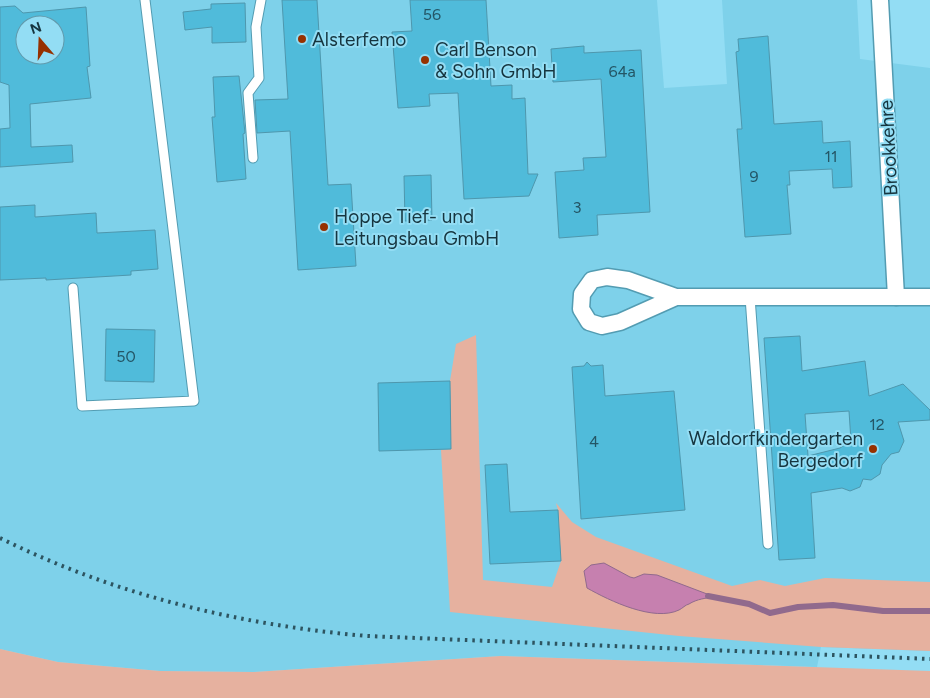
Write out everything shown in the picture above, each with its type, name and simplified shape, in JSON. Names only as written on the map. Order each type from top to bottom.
[{"type":"street","name":"Brookkehre","points":[[880,0],[896,297]]},
{"type":"street","points":[[676,297],[620,322],[602,326],[589,322],[581,309],[582,294],[592,280],[607,277],[628,280],[676,297],[930,297]]},
{"type":"lane","points":[[73,288],[82,406],[194,401],[145,0]]},
{"type":"lane","points":[[253,158],[248,94],[259,78],[256,27],[261,0]]},
{"type":"lane","points":[[750,297],[768,544]]},
{"type":"shaded area","points":[[0,0],[657,0],[664,88],[727,84],[722,0],[857,0],[860,59],[930,68],[930,651],[821,647],[817,667],[501,656],[254,672],[160,671],[58,662],[0,649]]},
{"type":"shaded area","points":[[476,335],[483,580],[552,587],[561,561],[556,503],[572,522],[596,537],[732,586],[760,580],[785,586],[825,578],[930,582],[930,651],[821,647],[679,636],[450,612],[441,450],[451,449],[450,381],[456,344]]},
{"type":"shaded area","points":[[604,563],[630,577],[634,578],[644,574],[657,575],[715,597],[695,601],[669,613],[645,612],[620,604],[587,588],[584,571],[591,565]]},
{"type":"shaded area","points":[[0,649],[58,662],[160,671],[254,672],[501,656],[930,671],[930,698],[0,698]]},
{"type":"building","points":[[282,0],[317,0],[328,185],[351,184],[356,266],[298,270],[290,131],[257,133],[255,100],[288,99]]},
{"type":"building","points":[[410,0],[486,0],[491,86],[512,85],[512,99],[525,98],[528,174],[538,174],[529,196],[464,199],[458,93],[429,94],[430,106],[398,108],[392,32],[412,31]]},
{"type":"building","points":[[245,3],[246,42],[212,43],[212,27],[185,30],[183,12],[211,9],[211,4]]},
{"type":"building","points":[[15,6],[23,13],[86,7],[90,66],[87,67],[91,98],[30,104],[31,147],[72,145],[73,162],[0,167],[0,129],[10,128],[9,85],[0,82],[0,7]]},
{"type":"building","points":[[768,36],[774,124],[822,121],[823,143],[850,141],[852,187],[833,188],[832,169],[789,171],[790,185],[787,185],[791,234],[745,237],[737,129],[742,129],[736,52],[739,51],[738,39]]},
{"type":"building","points":[[584,46],[584,53],[641,50],[650,212],[597,215],[598,235],[559,238],[555,172],[584,170],[583,158],[606,157],[601,79],[553,82],[551,49]]},
{"type":"building","points":[[239,76],[245,133],[243,134],[246,179],[217,182],[212,117],[215,117],[213,77]]},
{"type":"building","points":[[431,175],[432,220],[405,221],[404,176]]},
{"type":"building","points":[[35,205],[35,217],[96,213],[97,233],[155,230],[158,269],[131,271],[131,275],[46,280],[46,278],[0,280],[0,207]]},
{"type":"building","points":[[106,329],[155,330],[154,382],[105,381]]},
{"type":"building","points":[[800,336],[802,371],[865,361],[869,396],[903,384],[930,410],[930,420],[898,422],[904,441],[899,452],[891,454],[882,465],[880,474],[871,480],[863,479],[860,487],[850,491],[842,488],[811,493],[815,558],[779,560],[764,338]],"holes":[[[849,411],[851,441],[840,448],[808,456],[805,414]]]},
{"type":"building","points":[[587,362],[591,366],[603,365],[605,396],[674,391],[685,510],[581,519],[572,367],[584,366]]},
{"type":"building","points":[[450,381],[451,449],[379,451],[378,383]]},
{"type":"building","points":[[507,464],[510,512],[558,510],[561,561],[490,564],[485,465]]},
{"type":"waterway","points":[[708,596],[749,604],[770,613],[798,607],[833,605],[883,611],[930,611]]},
{"type":"railway","points":[[0,538],[88,576],[133,591],[225,615],[319,631],[367,636],[930,659]]},
{"type":"place","name":"Alsterfemo","points":[[302,39]]},
{"type":"place","name":"Carl Benson & Sohn GmbH","points":[[425,60]]},
{"type":"place","name":"Hoppe Tief- und Leitungsbau GmbH","points":[[324,227]]},
{"type":"place","name":"Waldorfkindergarten Bergedorf","points":[[873,449]]}]
